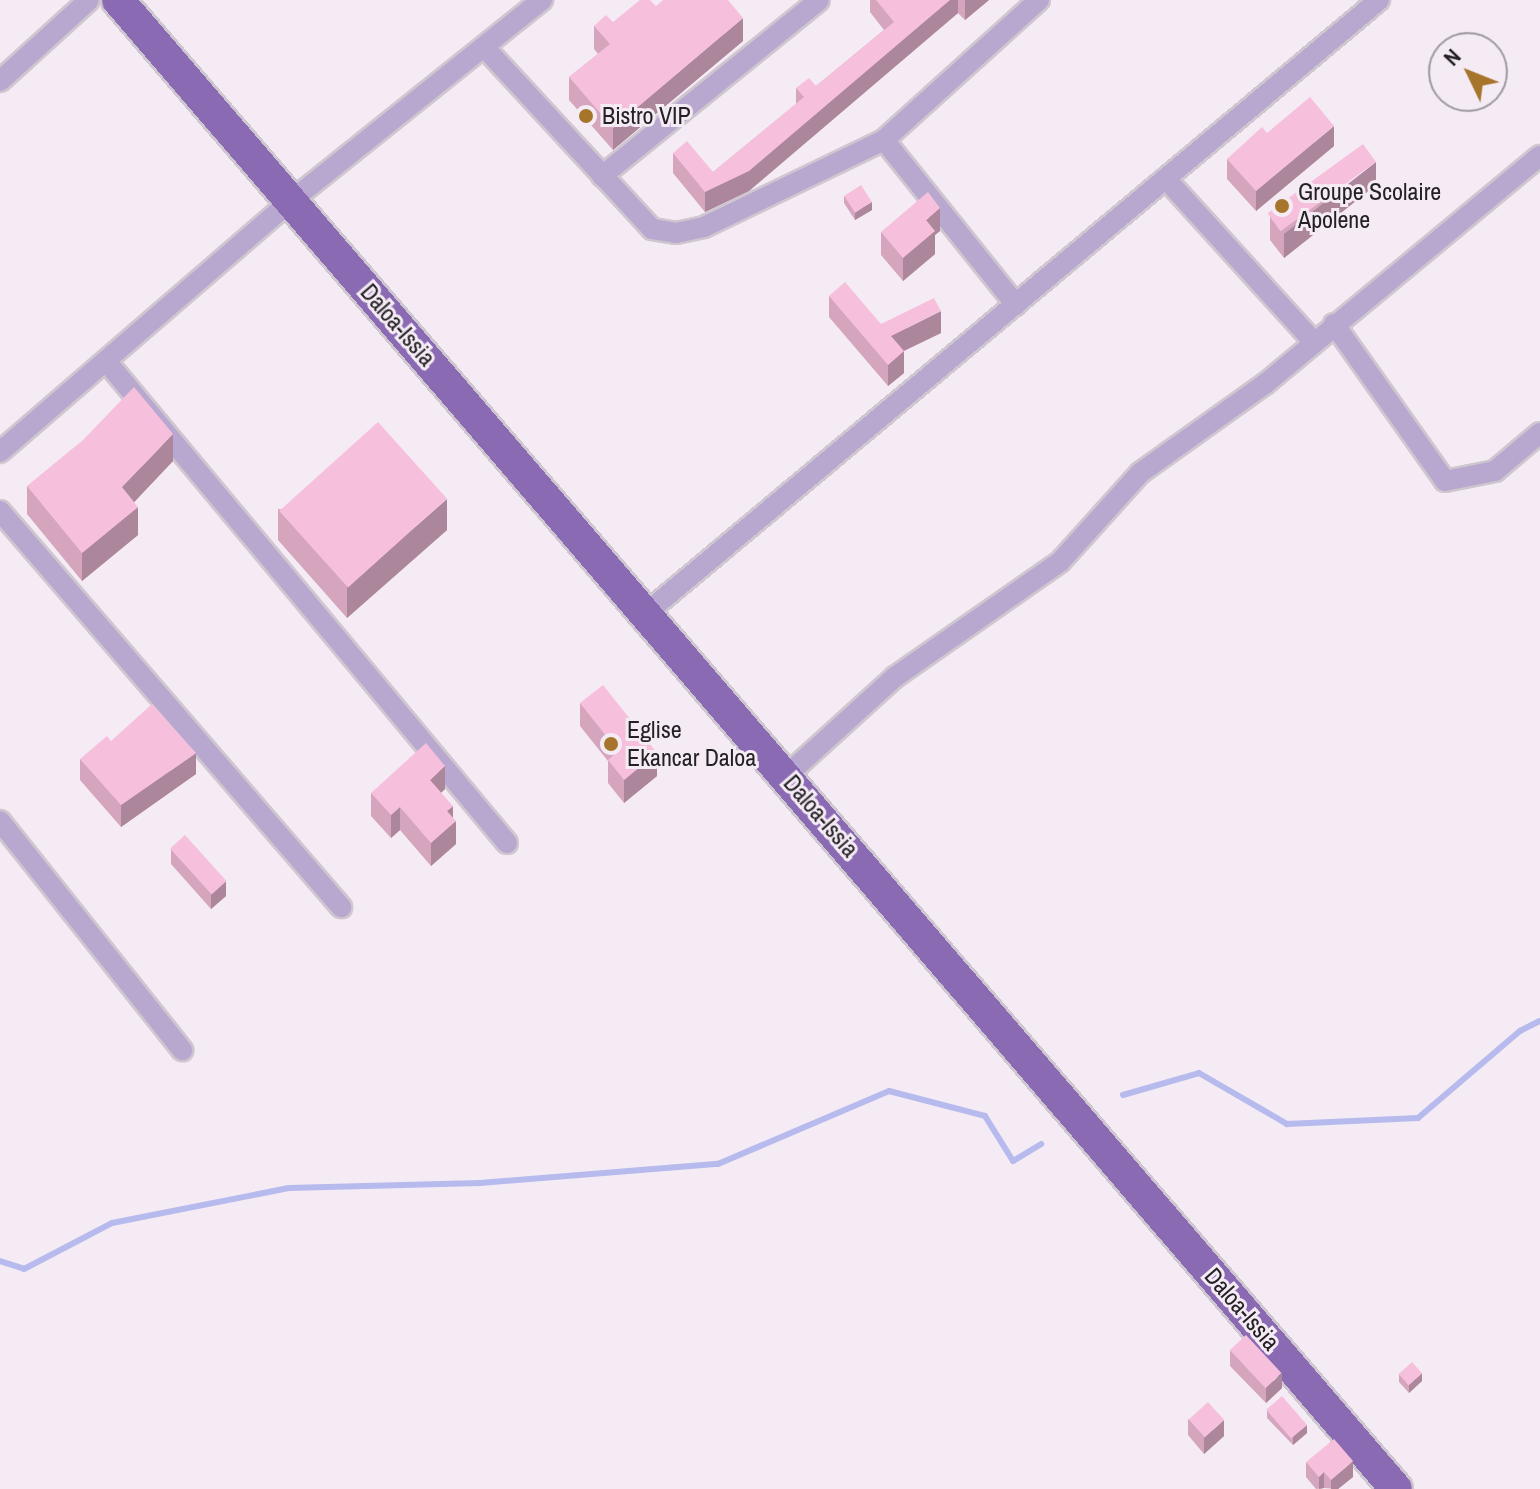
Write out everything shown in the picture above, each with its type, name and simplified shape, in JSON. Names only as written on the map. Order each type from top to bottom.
[{"type":"main road","name":"Daloa-Issia","points":[[118,0],[787,775],[1396,1489]]},
{"type":"street","points":[[0,81],[89,0]]},
{"type":"street","points":[[0,452],[291,201],[542,0]]},
{"type":"street","points":[[602,176],[819,0]]},
{"type":"street","points":[[485,48],[652,229],[676,233],[704,227],[884,140],[1039,0]]},
{"type":"street","points":[[645,614],[1379,0]]},
{"type":"street","points":[[884,140],[1016,305]]},
{"type":"street","points":[[787,775],[895,677],[1060,562],[1140,473],[1314,342],[1540,156]]},
{"type":"street","points":[[1166,179],[1314,342]]},
{"type":"street","points":[[1334,324],[1445,481],[1495,471],[1540,433]]},
{"type":"street","points":[[106,361],[507,843]]},
{"type":"street","points":[[0,511],[341,907]]},
{"type":"street","points":[[0,821],[182,1050]]},
{"type":"building","points":[[640,0],[650,0],[656,6],[663,0],[728,0],[743,18],[613,128],[569,77],[610,44],[594,26],[606,15],[613,22]]},
{"type":"building","points":[[876,0],[950,0],[749,171],[705,192],[673,153],[687,141],[713,172],[804,97],[796,88],[809,78],[816,86],[894,22]]},
{"type":"building","points":[[1310,97],[1334,126],[1256,191],[1227,159],[1262,127],[1267,133]]},
{"type":"building","points":[[1363,144],[1376,162],[1280,231],[1268,213]]},
{"type":"building","points":[[861,185],[872,202],[855,213],[844,196]]},
{"type":"building","points":[[928,192],[940,208],[926,220],[935,231],[903,258],[881,232]]},
{"type":"building","points":[[845,282],[881,324],[934,298],[941,311],[891,336],[904,351],[888,365],[829,296]]},
{"type":"building","points":[[134,387],[173,434],[122,487],[138,507],[82,553],[27,486],[83,440]]},
{"type":"building","points":[[378,422],[447,499],[348,588],[279,511]]},
{"type":"building","points":[[603,685],[657,753],[624,780],[608,760],[618,751],[580,703]]},
{"type":"building","points":[[152,704],[196,753],[121,805],[80,759],[107,736],[111,741]]},
{"type":"building","points":[[426,743],[445,766],[430,780],[453,806],[447,811],[456,821],[431,843],[400,807],[391,815],[371,793]]},
{"type":"building","points":[[185,835],[226,881],[212,894],[170,848]]},
{"type":"building","points":[[1246,1335],[1281,1373],[1265,1388],[1230,1350]]},
{"type":"building","points":[[1412,1362],[1422,1373],[1409,1385],[1399,1374]]},
{"type":"building","points":[[1282,1396],[1307,1425],[1291,1438],[1266,1410]]},
{"type":"building","points":[[1208,1402],[1224,1420],[1205,1437],[1189,1419]]},
{"type":"building","points":[[1334,1439],[1353,1461],[1331,1480],[1324,1472],[1319,1477],[1306,1462]]},
{"type":"waterway","points":[[1123,1095],[1199,1073],[1287,1124],[1418,1118],[1520,1031],[1540,1021]]},
{"type":"waterway","points":[[0,1261],[24,1269],[112,1223],[289,1188],[480,1183],[718,1164],[889,1091],[985,1116],[1013,1161],[1041,1144]]},
{"type":"place","name":"Bistro VIP","points":[[586,116]]},
{"type":"place","name":"Groupe Scolaire Apolene","points":[[1282,206]]},
{"type":"place","name":"Eglise Ekancar Daloa","points":[[611,744]]}]
